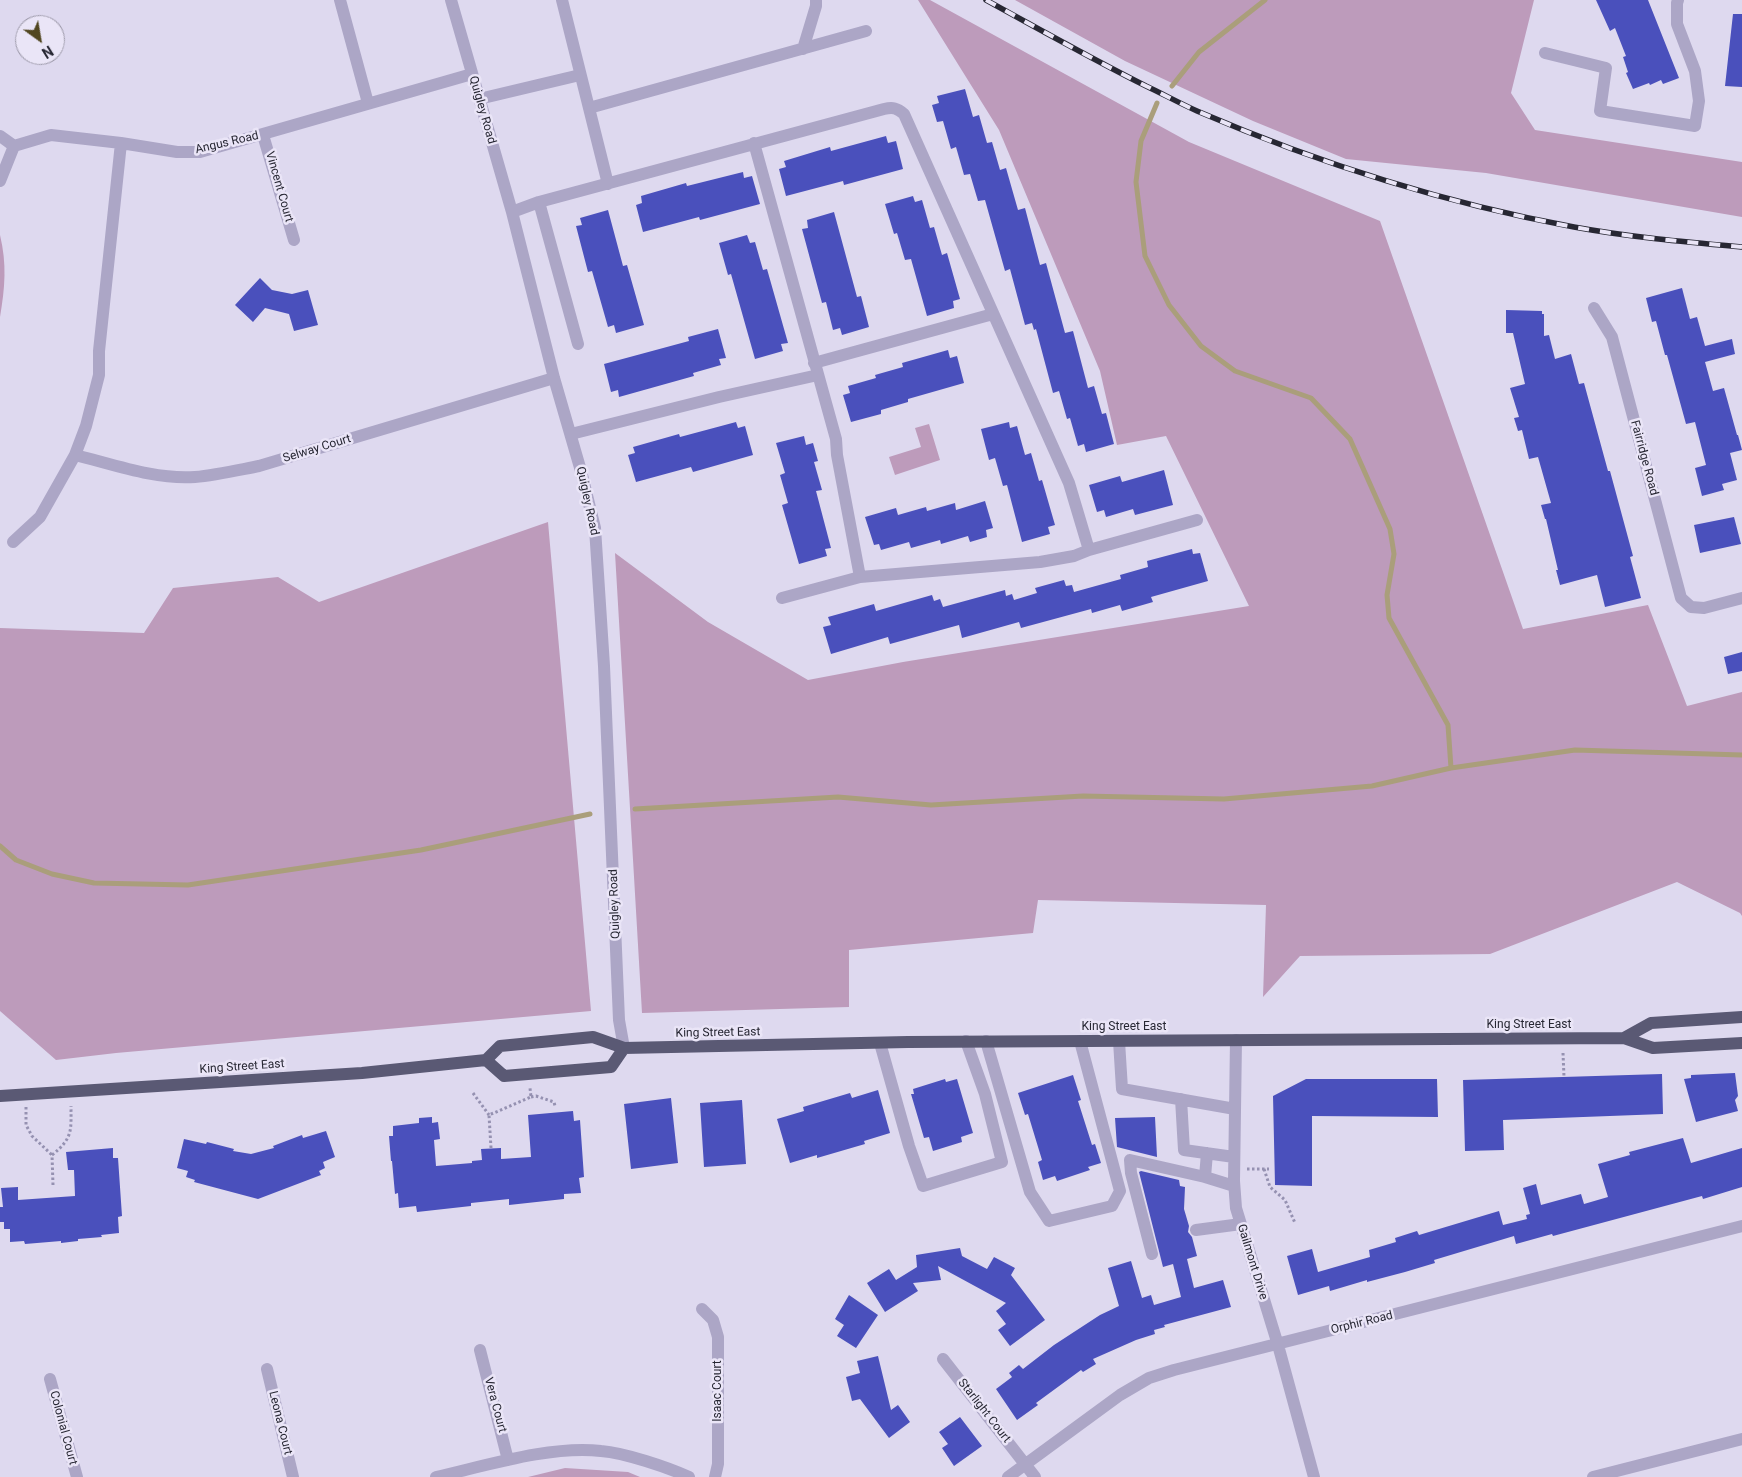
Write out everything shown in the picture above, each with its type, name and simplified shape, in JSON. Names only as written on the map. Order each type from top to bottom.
[{"type":"main road","name":"King Street East","points":[[1624,1038],[1651,1023],[1742,1017]]},
{"type":"main road","name":"King Street East","points":[[0,1096],[362,1073],[486,1060],[500,1046],[593,1037],[624,1048],[966,1041],[1624,1038],[1653,1048],[1742,1043]]},
{"type":"main road","points":[[486,1060],[504,1076],[594,1069],[611,1067],[624,1048]]},
{"type":"street","points":[[340,0],[368,103]]},
{"type":"street","name":"Quigley Road","points":[[451,0],[512,212],[554,378],[571,434],[595,528],[605,676],[619,1020],[624,1048]]},
{"type":"street","points":[[562,0],[608,184]]},
{"type":"street","points":[[803,49],[816,6],[816,0]]},
{"type":"street","points":[[1545,53],[1606,68],[1600,111],[1695,126],[1699,101],[1695,71],[1676,24],[1678,0]]},
{"type":"street","points":[[589,108],[866,31]]},
{"type":"street","name":"Angus Road","points":[[14,146],[51,135],[177,152],[200,152],[472,74]]},
{"type":"street","points":[[479,99],[580,74]]},
{"type":"street","points":[[512,212],[540,202],[754,143],[891,107],[898,109],[904,114],[1069,483],[1089,550]]},
{"type":"street","name":"Vincent Court","points":[[263,135],[294,240]]},
{"type":"street","points":[[0,136],[14,146],[0,181]]},
{"type":"street","points":[[14,542],[40,517],[75,454],[86,426],[99,374],[99,351],[121,143]]},
{"type":"street","points":[[754,143],[836,439],[837,455],[860,577]]},
{"type":"street","points":[[540,202],[578,344]]},
{"type":"street","name":"Fairridge Road","points":[[1594,308],[1612,337],[1681,598],[1691,607],[1704,608],[1742,598]]},
{"type":"street","points":[[571,434],[719,397],[993,314]]},
{"type":"street","name":"Selway Court","points":[[75,454],[153,474],[194,477],[259,466],[554,378]]},
{"type":"street","points":[[782,598],[860,577],[1040,562],[1074,556],[1089,550],[1197,520]]},
{"type":"street","name":"Gailmont Drive","points":[[1236,1040],[1234,1163],[1236,1208],[1278,1345],[1314,1477]]},
{"type":"street","points":[[880,1043],[909,1146],[923,1186],[1002,1162],[985,1094],[966,1041]]},
{"type":"street","points":[[986,1041],[1030,1192],[1049,1221],[1112,1206],[1120,1191],[1080,1041]]},
{"type":"street","points":[[1119,1041],[1122,1089],[1235,1109]]},
{"type":"street","points":[[1181,1099],[1184,1150],[1207,1153],[1234,1163]]},
{"type":"street","points":[[1205,1177],[1207,1153]]},
{"type":"street","points":[[1152,1254],[1131,1173],[1130,1160],[1205,1177],[1234,1186]]},
{"type":"street","points":[[1196,1230],[1241,1224]]},
{"type":"street","name":"Orphir Road","points":[[1008,1477],[1120,1395],[1149,1378],[1174,1370],[1742,1226]]},
{"type":"street","name":"Isaac Court","points":[[702,1309],[712,1320],[718,1337],[718,1464],[714,1477]]},
{"type":"street","name":"Vera Court","points":[[480,1350],[508,1460]]},
{"type":"street","name":"Starlight Court","points":[[943,1359],[1035,1477]]},
{"type":"street","name":"Leona Court","points":[[267,1369],[293,1477]]},
{"type":"street","name":"Colonial Court","points":[[50,1380],[76,1477]]},
{"type":"street","points":[[1593,1477],[1742,1439]]},
{"type":"street","points":[[436,1477],[557,1451],[601,1451],[639,1460],[689,1477]]},
{"type":"path","points":[[1564,1039],[1564,1077]]},
{"type":"path","points":[[530,1088],[531,1097]]},
{"type":"path","points":[[52,1155],[64,1146],[71,1130],[72,1091]]},
{"type":"path","points":[[473,1093],[489,1115],[491,1148]]},
{"type":"path","points":[[27,1094],[26,1125],[32,1136],[52,1155],[53,1185]]},
{"type":"path","points":[[489,1115],[536,1096],[554,1102],[555,1106]]},
{"type":"path","points":[[1234,1163],[1266,1169],[1270,1187],[1285,1200],[1295,1222]]},
{"type":"shaded area","points":[[918,0],[930,0],[1189,142],[1380,221],[1523,629],[1648,605],[1687,706],[1742,692],[1742,916],[1740,913],[1677,882],[1490,954],[1300,956],[1263,997],[1266,905],[1038,900],[1033,933],[849,950],[849,1007],[642,1013],[615,553],[708,622],[808,680],[903,662],[1249,606],[1166,436],[1117,445],[1100,371],[999,130]]},
{"type":"shaded area","points":[[1015,0],[1534,0],[1511,93],[1535,130],[1742,162],[1742,217],[1486,173],[1346,159],[1253,121],[1125,61]]},
{"type":"shaded area","points":[[0,235],[4,256],[4,276],[0,317]]},
{"type":"shaded area","points":[[929,424],[940,460],[895,475],[889,457],[921,447],[915,428]]},
{"type":"shaded area","points":[[548,522],[591,1011],[56,1060],[0,1011],[0,628],[144,633],[173,588],[278,577],[319,602]]},
{"type":"shaded area","points":[[565,1468],[628,1472],[640,1477],[528,1477]]},
{"type":"building","points":[[1596,0],[1648,0],[1679,78],[1663,84],[1661,80],[1633,89],[1626,73],[1628,72],[1623,57],[1626,56],[1615,28],[1610,31]]},
{"type":"building","points":[[1733,14],[1742,14],[1742,87],[1725,86]]},
{"type":"building","points":[[965,89],[973,117],[979,115],[987,143],[992,142],[1000,170],[1006,168],[1018,210],[1025,208],[1040,265],[1046,263],[1065,333],[1073,331],[1088,388],[1094,386],[1102,414],[1106,413],[1114,444],[1086,452],[1084,444],[1078,446],[1070,418],[1067,419],[1059,391],[1053,393],[1036,329],[1034,330],[1032,323],[1025,325],[1010,269],[1005,271],[985,200],[978,201],[970,174],[964,175],[956,147],[951,149],[943,121],[937,122],[932,105],[939,103],[937,96]]},
{"type":"building","points":[[886,136],[888,143],[896,141],[903,169],[844,185],[843,181],[786,196],[779,169],[786,167],[784,161],[830,147],[831,151]]},
{"type":"building","points":[[743,172],[744,178],[752,176],[760,204],[700,220],[699,217],[643,232],[636,205],[642,203],[641,196],[686,183],[687,186]]},
{"type":"building","points":[[913,196],[915,202],[922,200],[930,228],[934,227],[942,255],[947,253],[960,299],[953,301],[954,308],[927,316],[911,259],[905,260],[897,233],[894,234],[885,204]]},
{"type":"building","points":[[608,210],[623,266],[627,265],[644,325],[616,333],[614,325],[608,327],[592,271],[588,272],[576,226],[582,225],[580,218]]},
{"type":"building","points":[[834,212],[857,297],[861,296],[869,327],[842,335],[840,328],[833,330],[826,302],[822,303],[802,229],[808,228],[807,220]]},
{"type":"building","points":[[747,235],[750,243],[755,242],[763,270],[767,269],[788,343],[781,344],[783,351],[755,359],[731,274],[728,275],[719,243]]},
{"type":"building","points":[[260,278],[272,290],[292,294],[308,290],[318,325],[294,331],[289,314],[265,308],[253,322],[235,305]]},
{"type":"building","points":[[1682,288],[1690,319],[1697,317],[1705,346],[1732,339],[1735,354],[1705,362],[1713,391],[1724,388],[1738,435],[1742,450],[1730,453],[1737,480],[1722,484],[1724,490],[1702,496],[1695,468],[1706,465],[1695,422],[1686,424],[1667,355],[1665,355],[1656,321],[1652,322],[1646,298]]},
{"type":"building","points":[[1506,310],[1542,311],[1542,314],[1544,314],[1544,336],[1549,335],[1555,359],[1571,354],[1579,384],[1584,383],[1608,471],[1610,471],[1633,556],[1630,557],[1641,598],[1605,607],[1597,575],[1560,585],[1546,519],[1541,505],[1551,503],[1538,457],[1529,459],[1522,430],[1518,431],[1514,418],[1519,417],[1510,388],[1525,384],[1513,333],[1506,333]]},
{"type":"building","points":[[718,329],[726,358],[719,359],[721,365],[693,373],[694,376],[619,397],[618,390],[611,392],[604,364],[689,341],[688,337]]},
{"type":"building","points":[[948,350],[950,358],[957,356],[964,383],[908,399],[908,402],[881,410],[881,414],[851,422],[843,395],[850,393],[848,386],[876,378],[875,375],[903,367],[902,363]]},
{"type":"building","points":[[736,422],[738,428],[745,426],[753,455],[693,472],[691,467],[636,482],[628,455],[635,453],[633,447],[679,434],[680,437]]},
{"type":"building","points":[[1009,422],[1010,428],[1017,426],[1025,455],[1031,453],[1039,481],[1042,480],[1055,525],[1048,527],[1050,534],[1022,542],[1007,485],[1003,486],[995,458],[989,460],[981,429]]},
{"type":"building","points":[[804,436],[806,445],[813,443],[818,461],[814,462],[822,490],[816,491],[831,548],[825,549],[827,556],[799,564],[782,505],[788,503],[780,475],[785,473],[776,443]]},
{"type":"building","points":[[1164,470],[1173,505],[1135,515],[1133,509],[1106,517],[1104,510],[1097,512],[1089,485],[1120,476],[1122,482]]},
{"type":"building","points":[[985,501],[993,528],[986,530],[987,537],[970,542],[968,536],[941,544],[940,540],[911,548],[909,542],[881,550],[879,544],[874,545],[865,517],[896,508],[898,515],[926,507],[927,511],[955,503],[956,510]]},
{"type":"building","points":[[1734,517],[1741,544],[1700,553],[1694,525]]},
{"type":"building","points":[[1192,549],[1193,554],[1200,553],[1208,581],[1151,597],[1153,602],[1122,611],[1120,605],[1092,613],[1091,609],[1021,628],[1019,622],[962,638],[959,625],[890,644],[888,637],[831,654],[823,627],[831,625],[828,617],[874,604],[876,611],[932,595],[934,601],[940,599],[943,607],[1005,590],[1006,596],[1012,594],[1014,600],[1037,593],[1035,588],[1064,580],[1066,586],[1072,585],[1074,592],[1121,579],[1120,575],[1148,567],[1147,561]]},
{"type":"building","points":[[1742,652],[1742,671],[1728,674],[1724,657]]},
{"type":"building","points":[[1735,1073],[1738,1096],[1735,1100],[1738,1111],[1696,1122],[1684,1079],[1691,1078],[1691,1075]]},
{"type":"building","points":[[1662,1074],[1663,1114],[1503,1120],[1504,1150],[1465,1151],[1463,1080]]},
{"type":"building","points":[[1073,1075],[1081,1100],[1078,1101],[1092,1145],[1095,1144],[1101,1163],[1088,1167],[1090,1170],[1057,1181],[1055,1176],[1043,1180],[1038,1162],[1042,1160],[1028,1114],[1025,1115],[1018,1093]]},
{"type":"building","points":[[945,1079],[946,1082],[957,1079],[973,1133],[961,1137],[962,1142],[933,1151],[929,1137],[924,1138],[911,1094],[914,1094],[913,1089]]},
{"type":"building","points":[[1306,1079],[1437,1079],[1438,1117],[1312,1116],[1312,1186],[1275,1185],[1273,1096]]},
{"type":"building","points":[[878,1090],[890,1133],[864,1141],[865,1144],[817,1158],[817,1155],[790,1163],[777,1119],[804,1111],[803,1107],[850,1093],[852,1098]]},
{"type":"building","points":[[671,1098],[678,1163],[631,1169],[624,1104]]},
{"type":"building","points":[[742,1100],[746,1164],[704,1167],[700,1103]]},
{"type":"building","points":[[573,1111],[574,1121],[580,1120],[584,1177],[579,1178],[581,1193],[564,1194],[564,1199],[509,1205],[509,1199],[471,1203],[471,1206],[417,1212],[416,1206],[399,1208],[398,1193],[395,1194],[389,1136],[393,1136],[393,1126],[419,1123],[419,1118],[432,1117],[432,1123],[438,1122],[440,1139],[434,1140],[436,1166],[472,1163],[472,1161],[482,1160],[481,1149],[501,1148],[501,1159],[531,1157],[528,1115]]},
{"type":"building","points":[[1155,1117],[1157,1157],[1117,1147],[1115,1118]]},
{"type":"building","points":[[326,1131],[335,1157],[323,1162],[325,1168],[319,1171],[321,1175],[258,1199],[194,1182],[195,1180],[186,1177],[188,1171],[177,1168],[184,1139],[206,1144],[207,1142],[234,1149],[233,1151],[251,1154],[274,1148],[273,1146],[302,1135],[303,1138]]},
{"type":"building","points":[[1683,1138],[1691,1163],[1742,1148],[1742,1187],[1703,1199],[1702,1196],[1516,1244],[1514,1236],[1434,1260],[1435,1263],[1405,1272],[1367,1282],[1367,1280],[1330,1291],[1329,1286],[1298,1295],[1287,1256],[1312,1249],[1318,1272],[1370,1257],[1369,1250],[1396,1242],[1395,1238],[1417,1231],[1419,1235],[1499,1211],[1503,1225],[1527,1219],[1526,1215],[1530,1214],[1523,1188],[1536,1184],[1541,1205],[1581,1194],[1584,1204],[1608,1197],[1598,1164],[1630,1155],[1629,1152]]},
{"type":"building","points":[[113,1148],[113,1158],[118,1158],[122,1216],[118,1217],[119,1233],[61,1243],[61,1241],[25,1244],[24,1241],[10,1242],[10,1229],[4,1229],[4,1222],[0,1222],[0,1207],[3,1207],[1,1188],[18,1187],[18,1200],[75,1196],[74,1170],[68,1170],[66,1152]]},
{"type":"building","points":[[1139,1172],[1179,1180],[1180,1186],[1185,1187],[1184,1209],[1189,1226],[1188,1232],[1192,1237],[1197,1256],[1187,1259],[1194,1288],[1223,1280],[1231,1307],[1164,1325],[1165,1327],[1154,1330],[1155,1334],[1136,1340],[1093,1359],[1096,1364],[1083,1372],[1081,1370],[1036,1403],[1038,1405],[1017,1420],[996,1389],[1012,1377],[1009,1373],[1019,1365],[1023,1369],[1054,1345],[1100,1315],[1119,1306],[1108,1268],[1131,1261],[1142,1298],[1151,1295],[1154,1305],[1181,1297],[1173,1264],[1163,1267]]},
{"type":"building","points":[[960,1248],[962,1256],[987,1269],[994,1257],[1015,1268],[1011,1275],[1045,1320],[1010,1346],[998,1330],[1006,1324],[996,1311],[1006,1303],[938,1266],[941,1280],[913,1283],[918,1291],[885,1312],[867,1283],[889,1269],[896,1280],[917,1267],[916,1255]]},
{"type":"building","points":[[849,1295],[878,1315],[856,1348],[837,1336],[844,1325],[835,1319]]},
{"type":"building","points":[[878,1356],[891,1410],[898,1405],[910,1422],[889,1438],[860,1399],[852,1401],[846,1377],[860,1373],[857,1361]]},
{"type":"building","points":[[960,1417],[982,1446],[954,1466],[942,1448],[948,1444],[939,1432]]},
{"type":"waterway","points":[[1172,86],[1199,52],[1265,0]]},
{"type":"waterway","points":[[1157,103],[1141,141],[1136,182],[1145,256],[1169,305],[1201,346],[1235,371],[1311,398],[1350,439],[1390,529],[1394,554],[1387,595],[1389,618],[1448,725],[1451,768]]},
{"type":"waterway","points":[[635,809],[838,797],[931,805],[1083,796],[1224,799],[1372,786],[1451,768],[1575,750],[1742,755]]},
{"type":"waterway","points":[[0,846],[16,860],[52,874],[94,883],[188,885],[421,850],[590,814]]},
{"type":"railway","points":[[986,0],[1190,108],[1289,148],[1382,180],[1477,206],[1574,227],[1616,234],[1742,247]]}]
